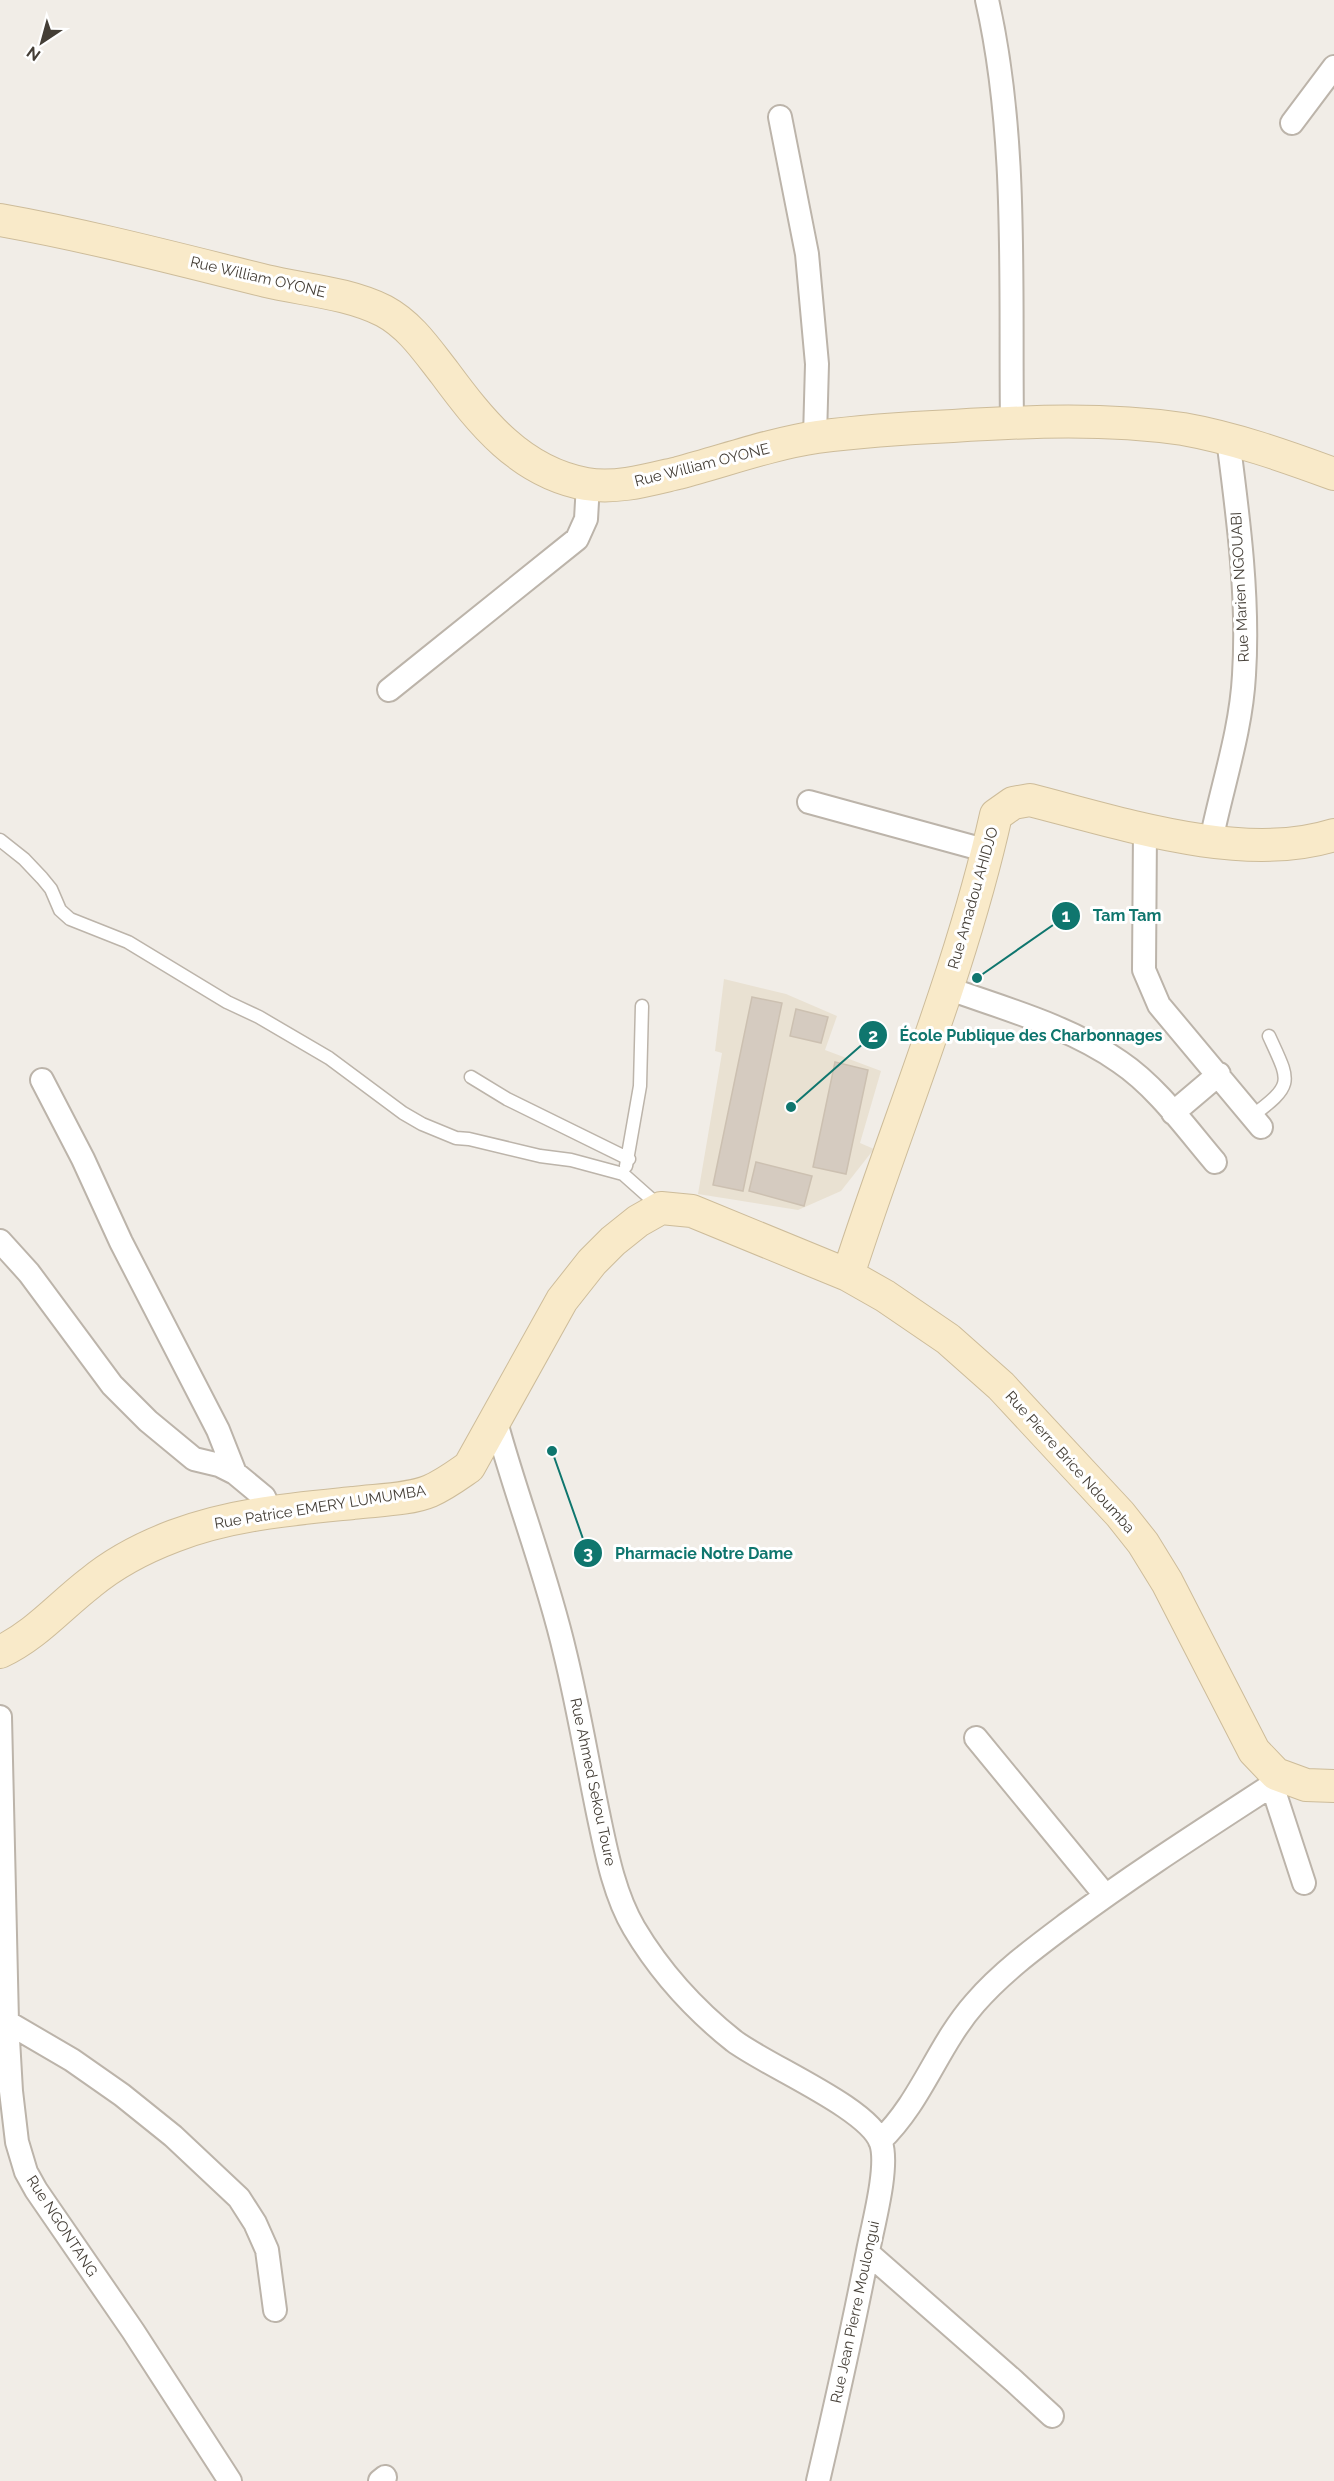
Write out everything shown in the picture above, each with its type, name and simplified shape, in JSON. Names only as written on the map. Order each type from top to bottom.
[{"type":"street","points":[[987,0],[996,36],[1007,162],[1012,422]]},
{"type":"street","points":[[1292,123],[1334,67]]},
{"type":"street","points":[[780,117],[807,254],[817,364],[815,437]]},
{"type":"street","name":"Rue William OYONE","points":[[0,220],[147,250],[269,281],[357,300],[384,312],[409,328],[484,425],[518,454],[556,476],[588,484],[621,486],[815,437],[1012,422],[1080,421],[1184,430],[1228,439],[1334,474]]},
{"type":"street","name":"Rue Marien NGOUABI","points":[[1211,841],[1238,725],[1245,675],[1240,549],[1228,439]]},
{"type":"street","points":[[389,690],[577,539],[586,519],[588,484]]},
{"type":"street","name":"Rue Amadou AHIDJO","points":[[848,1275],[947,988],[988,851],[996,815],[1013,803],[1030,800],[1145,830],[1211,841],[1278,844],[1319,840],[1334,835]]},
{"type":"street","points":[[809,802],[988,851]]},
{"type":"street","points":[[1145,830],[1144,970],[1159,1005],[1256,1121]]},
{"type":"street","points":[[947,988],[1050,1026],[1089,1043],[1121,1062],[1149,1087],[1215,1162]]},
{"type":"street","points":[[1173,1113],[1219,1074]]},
{"type":"street","points":[[42,1080],[83,1159],[121,1242],[218,1430],[235,1473]]},
{"type":"street","points":[[662,1208],[692,1211],[848,1275]]},
{"type":"street","name":"Rue Patrice EMERY LUMUMBA","points":[[0,1652],[23,1641],[92,1581],[125,1559],[171,1536],[194,1528],[271,1512],[428,1492],[469,1467],[496,1422],[536,1344],[568,1293],[612,1241],[638,1221],[662,1208]]},
{"type":"street","points":[[0,1241],[29,1273],[112,1385],[148,1421],[195,1460],[219,1465],[235,1473],[264,1497],[271,1512]]},
{"type":"street","name":"Rue Pierre Brice Ndoumba","points":[[848,1275],[885,1296],[948,1339],[1001,1386],[1120,1514],[1143,1543],[1167,1582],[1254,1751],[1274,1779],[1306,1785],[1334,1786]]},
{"type":"street","name":"Rue Ahmed Sekou Toure","points":[[496,1422],[565,1651],[607,1855],[633,1926],[656,1959],[705,2016],[735,2042],[772,2066],[817,2090],[863,2121],[880,2141]]},
{"type":"street","name":"Rue NGONTANG","points":[[0,1717],[7,2022],[17,2142],[26,2172],[230,2481]]},
{"type":"street","points":[[976,1738],[1105,1896]]},
{"type":"street","points":[[880,2141],[897,2125],[915,2100],[956,2028],[976,2002],[1027,1954],[1105,1896],[1274,1779],[1304,1883]]},
{"type":"street","points":[[7,2022],[72,2060],[122,2095],[173,2136],[239,2198],[255,2223],[267,2250],[275,2310]]},
{"type":"street","name":"Rue Jean Pierre Moulongui","points":[[818,2481],[842,2383],[868,2253],[883,2159],[880,2141]]},
{"type":"street","points":[[868,2253],[1052,2416]]},
{"type":"lane","points":[[0,840],[24,859],[42,878],[51,889],[60,910],[70,919],[128,942],[227,1002],[259,1017],[329,1058],[387,1102],[422,1124],[456,1138],[540,1156],[571,1160],[623,1174],[662,1208]]},
{"type":"lane","points":[[623,1174],[628,1159],[640,1086],[642,1006]]},
{"type":"lane","points":[[1256,1121],[1283,1090],[1286,1081],[1283,1067],[1269,1036]]},
{"type":"lane","points":[[471,1077],[507,1099],[628,1159]]},
{"type":"shaded area","points":[[724,979],[786,994],[837,1016],[825,1050],[881,1071],[860,1143],[874,1149],[841,1191],[798,1210],[698,1194],[722,1053],[715,1051]]},
{"type":"building","points":[[752,997],[782,1003],[743,1191],[713,1185]]},
{"type":"building","points":[[796,1009],[828,1017],[821,1043],[790,1036]]},
{"type":"building","points":[[835,1062],[868,1070],[846,1174],[813,1167]]},
{"type":"building","points":[[756,1162],[812,1176],[804,1206],[749,1191]]},
{"type":"place","name":"Tam Tam","points":[[977,978]]},
{"type":"place","name":"École Publique des Charbonnages","points":[[791,1107]]},
{"type":"place","name":"Pharmacie Notre Dame","points":[[552,1451]]}]
